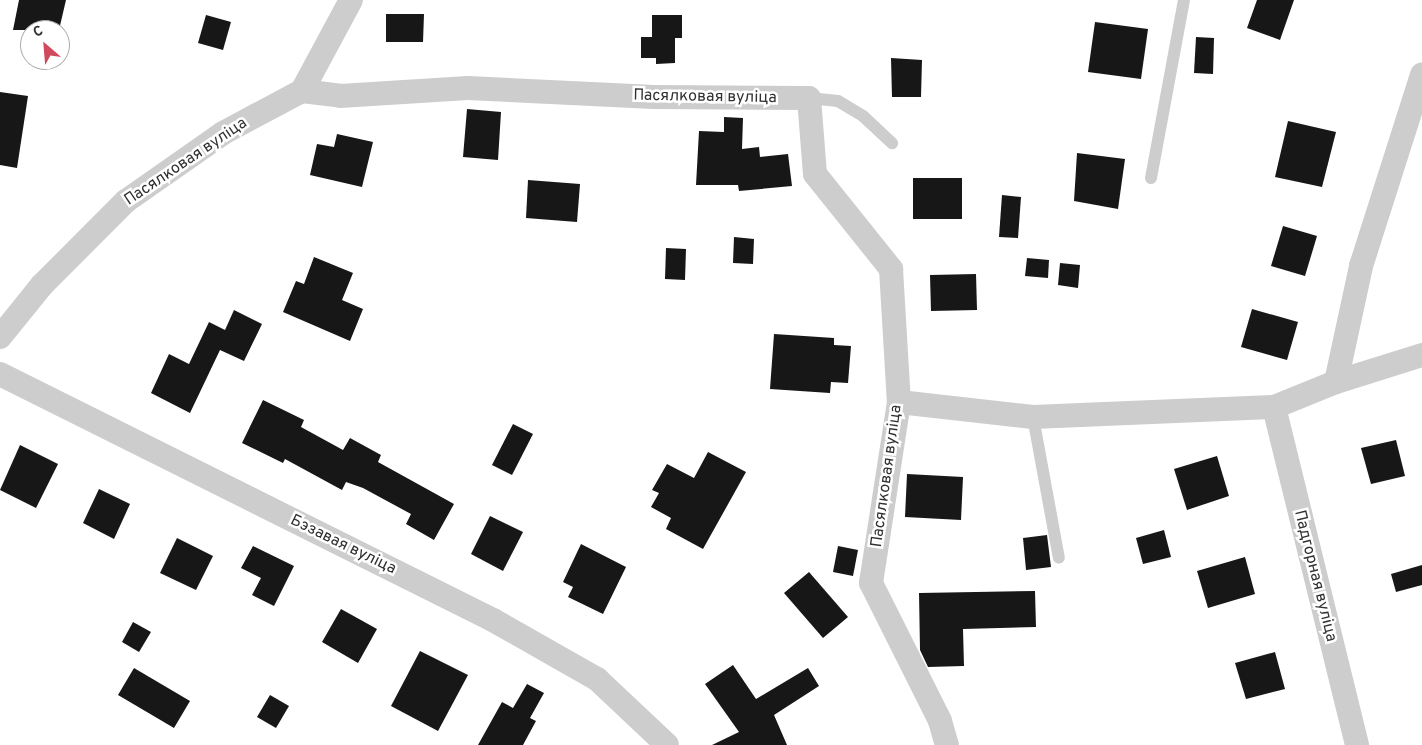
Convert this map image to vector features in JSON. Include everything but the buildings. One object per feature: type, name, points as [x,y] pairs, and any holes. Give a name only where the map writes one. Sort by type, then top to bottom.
[{"type":"street","points":[[302,91],[351,0]]},
{"type":"street","points":[[1336,382],[1361,266],[1422,75]]},
{"type":"street","name":"Пасялковая вуліца","points":[[0,337],[42,284],[126,201],[223,133],[302,91],[340,96],[468,88],[654,97],[809,98],[815,174],[892,269],[899,402],[871,583],[940,721],[948,745]]},
{"type":"street","points":[[899,402],[1033,417],[1274,407],[1336,382],[1422,355]]},
{"type":"street","name":"Бэзавая вуліца","points":[[0,374],[493,620],[598,679],[667,745]]},
{"type":"street","name":"Падгорная вуліца","points":[[1274,407],[1357,745]]},
{"type":"lane","points":[[1152,178],[1184,0]]},
{"type":"lane","points":[[809,98],[838,102],[863,116],[892,143]]},
{"type":"lane","points":[[1033,417],[1059,558]]}]
